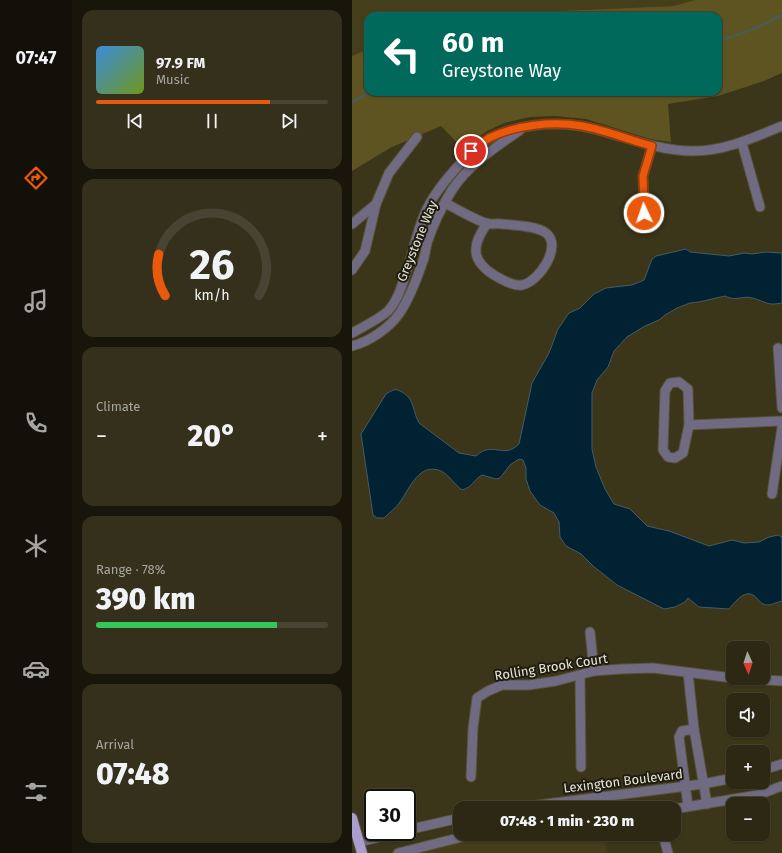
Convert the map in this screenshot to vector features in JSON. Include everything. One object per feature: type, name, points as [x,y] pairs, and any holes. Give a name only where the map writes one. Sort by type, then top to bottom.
[{"type":"main road","points":[[352,818],[355,843],[362,853]]},
{"type":"street","name":"Greystone Way","points":[[352,333],[387,311],[397,298],[425,213],[434,195],[471,151],[488,139],[502,132],[525,127],[559,123],[582,126],[652,146],[693,151],[720,148],[742,143],[782,126]]},
{"type":"street","name":"Greystone Way","points":[[352,346],[357,345],[373,336],[386,327],[399,314],[414,286],[425,256],[427,244],[438,216],[459,181],[479,159],[525,127]]},
{"type":"street","points":[[352,270],[365,251],[376,204],[389,173],[416,137]]},
{"type":"street","points":[[742,143],[760,207]]},
{"type":"street","points":[[645,223],[643,176],[652,146]]},
{"type":"street","points":[[471,151],[479,159]]},
{"type":"street","points":[[445,203],[487,224],[502,224],[538,229],[547,234],[552,240],[551,254],[540,275],[521,286],[511,284],[482,266],[477,257],[476,242],[487,224]]},
{"type":"street","points":[[352,224],[376,204]]},
{"type":"street","points":[[413,251],[425,256]]},
{"type":"street","points":[[778,348],[782,408]]},
{"type":"street","points":[[679,382],[688,389],[689,425],[683,453],[675,458],[668,457],[663,450],[665,391],[670,384],[679,382]]},
{"type":"street","points":[[689,425],[782,421]]},
{"type":"street","points":[[772,494],[782,427]]},
{"type":"street","points":[[590,632],[594,671]]},
{"type":"street","name":"Rolling Brook Court","points":[[471,777],[477,698],[502,685],[530,685],[580,676],[594,671],[653,668],[726,677]]},
{"type":"street","points":[[688,673],[694,729],[707,804]]},
{"type":"street","points":[[580,676],[581,767]]},
{"type":"street","points":[[770,680],[782,681]]},
{"type":"street","points":[[688,806],[679,737],[682,731],[694,729]]},
{"type":"street","points":[[770,768],[782,764]]},
{"type":"street","name":"Lexington Boulevard","points":[[569,801],[703,784],[726,779]]},
{"type":"street","points":[[681,808],[758,795],[782,786]]},
{"type":"street","points":[[416,828],[453,820]]},
{"type":"street","points":[[398,853],[453,839]]},
{"type":"street","points":[[665,842],[668,853]]},
{"type":"shaded area","points":[[352,0],[695,0],[673,6],[534,12],[364,12],[364,51],[352,56]]},
{"type":"shaded area","points":[[695,0],[782,0],[782,73],[764,81],[722,95],[722,12],[534,12],[673,6]]},
{"type":"shaded area","points":[[364,51],[364,96],[718,96],[668,104],[671,142],[650,139],[586,119],[555,116],[530,117],[504,123],[487,131],[463,149],[441,126],[390,148],[352,171],[352,56]]},
{"type":"shaded area","points":[[467,841],[605,841],[607,853],[414,853]]},
{"type":"water","points":[[686,249],[690,252],[729,256],[744,253],[782,253],[782,303],[770,304],[749,297],[729,298],[725,296],[690,303],[677,308],[659,320],[645,326],[627,337],[614,351],[608,367],[597,380],[592,393],[592,449],[596,467],[605,489],[614,504],[630,509],[647,526],[669,531],[709,546],[732,540],[744,543],[759,542],[769,537],[778,535],[782,537],[782,601],[771,605],[766,605],[753,595],[746,594],[743,595],[729,609],[699,607],[688,598],[685,602],[675,607],[664,609],[617,585],[593,566],[581,554],[566,546],[560,537],[559,522],[554,513],[540,505],[530,491],[526,479],[526,468],[523,460],[519,459],[510,465],[500,478],[496,479],[482,475],[466,489],[462,490],[444,472],[433,469],[427,470],[416,478],[398,504],[384,518],[377,518],[373,515],[361,434],[386,394],[396,390],[405,394],[411,401],[419,423],[459,453],[476,456],[488,450],[493,449],[503,451],[513,448],[519,444],[532,383],[549,353],[558,329],[569,313],[580,308],[594,294],[606,288],[632,285],[644,280],[652,259],[656,256]]},
{"type":"waterway","points":[[722,39],[751,30],[782,15]]},
{"type":"waterway","points":[[352,102],[364,95]]},
{"type":"route","points":[[471,151],[488,139],[502,132],[525,127],[559,123],[582,126],[652,146],[643,176],[644,213]]}]
